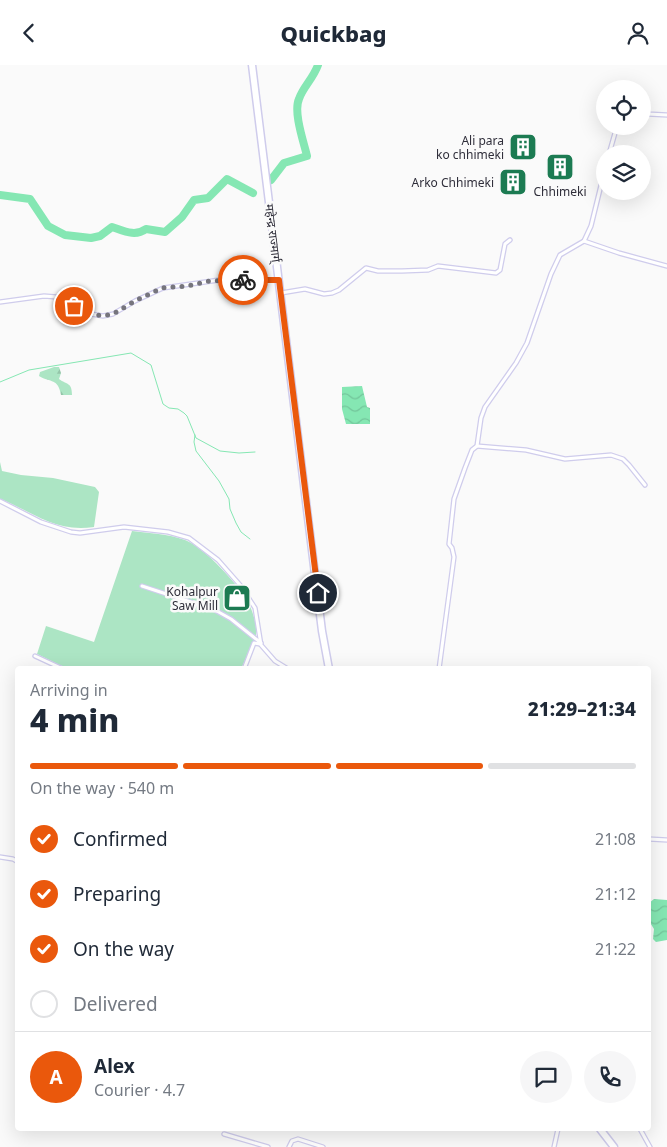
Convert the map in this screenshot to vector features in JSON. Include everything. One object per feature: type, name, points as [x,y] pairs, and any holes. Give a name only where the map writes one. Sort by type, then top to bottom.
[{"type":"highway","name":"महेन्द्र राज्मार्ग्","points":[[252,65],[322,631],[329,666]]},
{"type":"highway","points":[[602,1131],[614,1147]]},
{"type":"street","points":[[651,114],[667,115]]},
{"type":"street","points":[[439,666],[454,557],[449,543],[454,499],[472,450],[477,446],[481,418],[527,343],[551,274],[560,255],[584,241],[591,226],[597,200]]},
{"type":"street","points":[[280,293],[305,289],[324,294],[332,293],[339,290],[366,269],[378,271],[428,270],[438,266],[496,273],[500,270],[505,245],[510,240]]},
{"type":"street","points":[[584,241],[667,266]]},
{"type":"street","points":[[0,302],[44,296],[57,297],[64,298],[85,313],[103,316],[113,314],[162,288],[219,280],[279,280]]},
{"type":"street","points":[[477,446],[526,450],[565,459],[611,455],[623,459],[645,485]]},
{"type":"street","points":[[0,501],[41,522],[71,532],[80,533],[124,527],[168,532],[189,538],[218,560],[248,596],[255,608],[261,644]]},
{"type":"street","points":[[142,586],[215,610],[231,619],[261,644],[275,661],[283,666]]},
{"type":"street","points":[[245,666],[254,643],[261,644]]},
{"type":"street","points":[[35,656],[57,666]]},
{"type":"street","points":[[651,839],[667,840]]},
{"type":"street","points":[[0,857],[15,860]]},
{"type":"street","points":[[554,1147],[558,1131]]},
{"type":"street","points":[[641,1131],[650,1147]]},
{"type":"street","points":[[224,1134],[268,1147]]},
{"type":"street","points":[[289,1147],[292,1141],[298,1139],[323,1147]]},
{"type":"green space","points":[[59,367],[61,373],[59,379],[70,386],[72,395],[61,395],[56,383],[39,376],[40,372]]},
{"type":"green space","points":[[0,462],[2,471],[53,478],[95,487],[99,492],[94,527],[80,528],[56,524],[0,499]]},
{"type":"green space","points":[[132,531],[172,536],[185,540],[202,550],[238,587],[250,607],[256,630],[254,640],[242,666],[62,666],[37,654],[46,626],[94,642]]},
{"type":"water","points":[[362,386],[367,407],[370,408],[370,424],[346,424],[342,409],[342,387]]},
{"type":"water","points":[[654,899],[667,900],[667,940],[656,942],[653,939],[654,929],[651,924],[651,901]]},
{"type":"waterway","points":[[271,180],[284,163],[307,156],[298,119],[297,105],[318,65]]},
{"type":"waterway","points":[[0,195],[30,199],[48,226],[65,235],[91,238],[100,236],[112,227],[134,233],[146,229],[165,232],[182,217],[194,200],[208,198],[227,179],[253,193]]},
{"type":"waterway","points":[[0,382],[29,370],[131,353],[151,365],[163,404],[169,408],[178,409],[187,416],[196,438],[220,451],[255,452]]},
{"type":"waterway","points":[[195,435],[196,451],[219,481],[229,499],[230,509],[241,532],[250,539]]},
{"type":"way so far","points":[[74,306],[85,313],[103,316],[113,314],[162,288],[187,286],[209,281],[243,280]]},
{"type":"place","name":"Ali para ko chhimeki","points":[[523,147]]},
{"type":"place","name":"Chhimeki","points":[[560,167]]},
{"type":"place","name":"Arko Chhimeki","points":[[513,182]]},
{"type":"place","name":"Kohalpur Saw Mill","points":[[237,598]]},
{"type":"route","points":[[243,280],[279,280],[318,593]]}]
